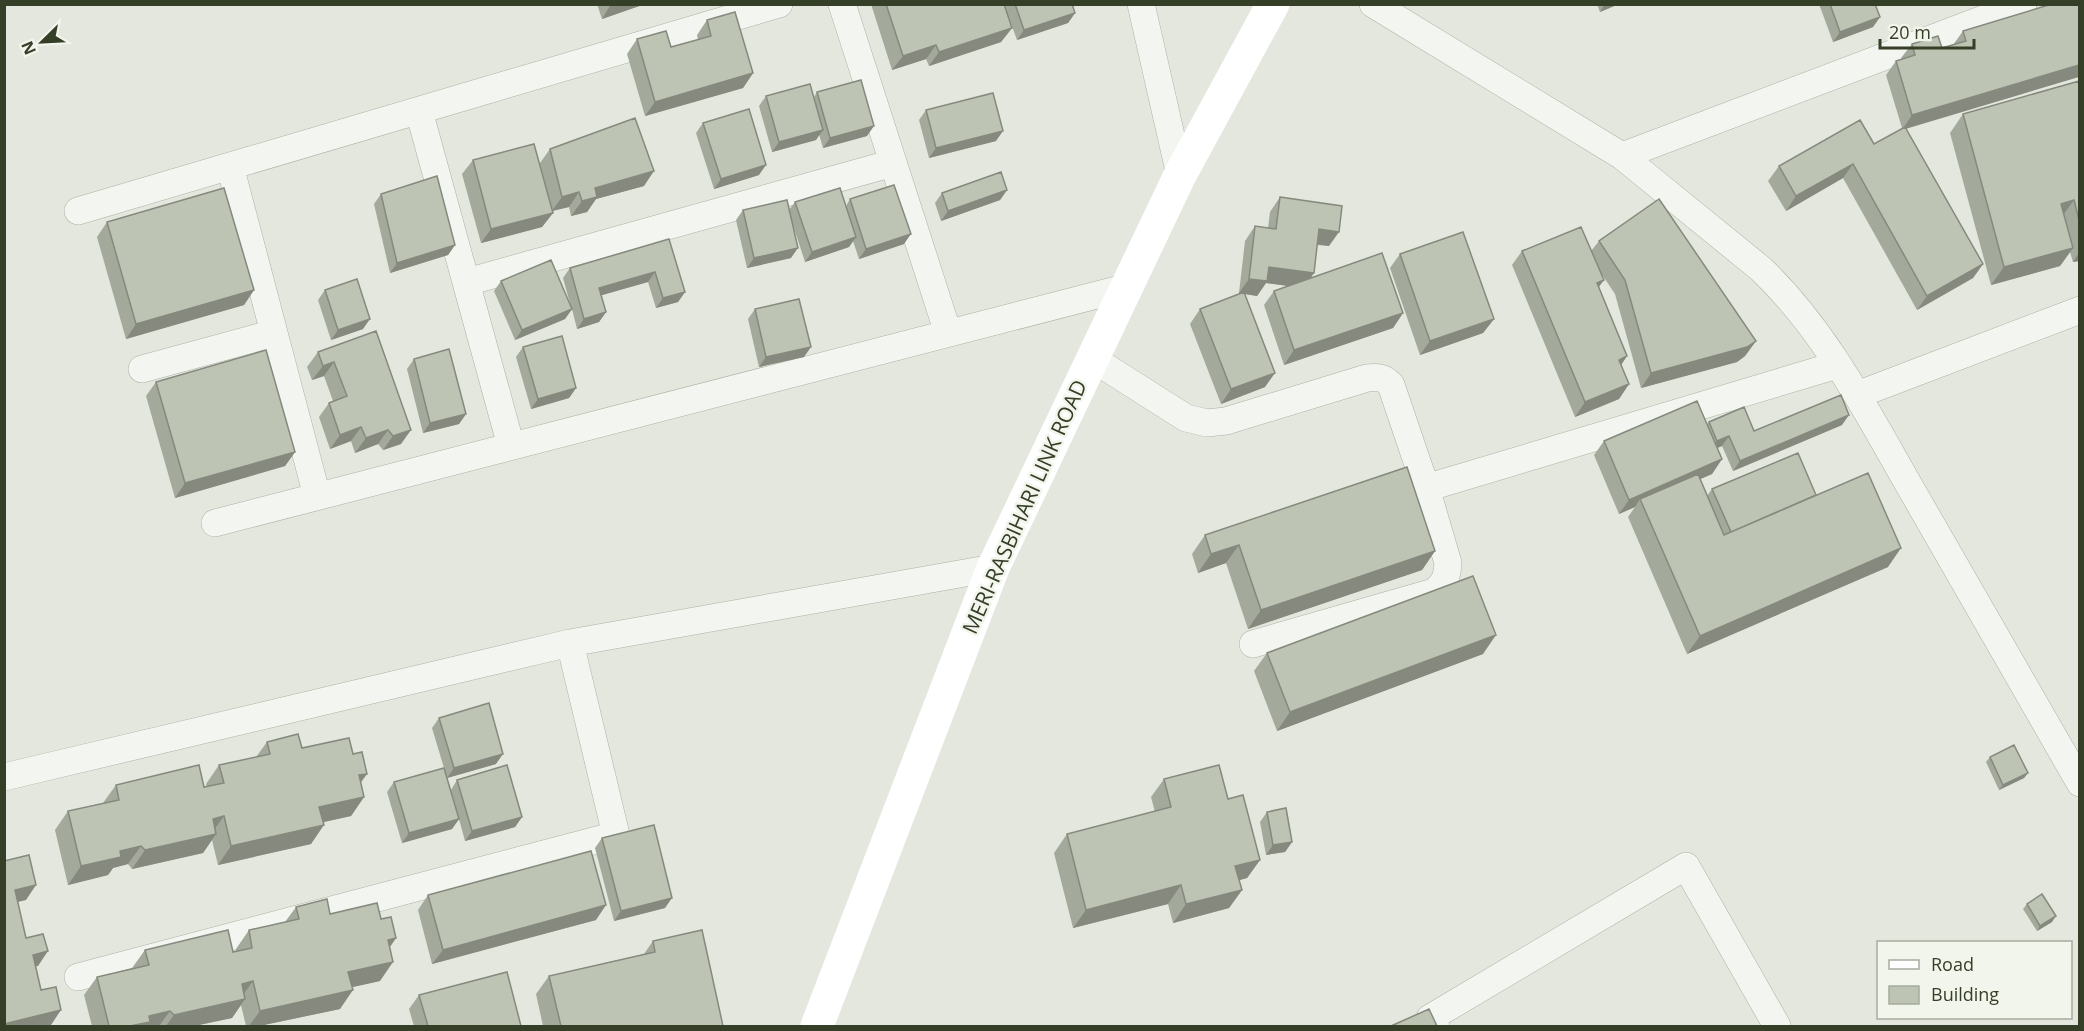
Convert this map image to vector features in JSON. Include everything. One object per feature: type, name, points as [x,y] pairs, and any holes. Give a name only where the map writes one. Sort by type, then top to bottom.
[{"type":"main road","name":"MERI-RASBIHARI LINK ROAD","points":[[817,1026],[993,568],[1093,359],[1124,288],[1180,175],[1273,4]]},
{"type":"street","points":[[78,211],[779,4]]},
{"type":"street","points":[[843,4],[948,333]]},
{"type":"street","points":[[1141,4],[1180,175]]},
{"type":"street","points":[[1373,4],[1622,156],[1761,269],[1780,288],[1801,313],[1857,395],[2079,783]]},
{"type":"street","points":[[1622,156],[2023,4]]},
{"type":"street","points":[[419,111],[511,446]]},
{"type":"street","points":[[467,282],[893,163]]},
{"type":"street","points":[[230,166],[317,496]]},
{"type":"street","points":[[215,523],[1124,288]]},
{"type":"street","points":[[1857,395],[2079,310]]},
{"type":"street","points":[[142,369],[274,333]]},
{"type":"street","points":[[1093,359],[1186,418],[1207,423],[1226,421],[1367,378],[1386,379],[1391,385],[1426,488],[1448,563],[1448,575],[1444,584],[1434,592],[1253,644]]},
{"type":"street","points":[[1426,488],[1837,365]]},
{"type":"street","points":[[4,777],[570,643],[993,568]]},
{"type":"street","points":[[78,977],[616,835],[570,643]]},
{"type":"street","points":[[1436,1026],[1430,1018],[1686,866],[1777,1026]]},
{"type":"building","points":[[886,4],[1004,4],[1012,28],[939,52],[936,45],[903,56]]},
{"type":"building","points":[[1015,4],[1072,4],[1075,13],[1024,30]]},
{"type":"building","points":[[1830,4],[1875,4],[1880,17],[1840,32]]},
{"type":"building","points":[[2052,4],[2079,4],[2079,65],[1912,115],[1896,61],[1915,55],[1912,44],[1938,36],[1942,48],[1966,41],[1963,31]]},
{"type":"building","points":[[735,12],[753,73],[655,102],[637,39],[666,31],[671,47],[711,36],[707,20]]},
{"type":"building","points":[[861,80],[874,126],[830,138],[817,92]]},
{"type":"building","points":[[2079,81],[2079,220],[2074,200],[2061,204],[2073,248],[2004,267],[1963,114]]},
{"type":"building","points":[[810,84],[823,130],[779,142],[766,96]]},
{"type":"building","points":[[993,93],[1003,131],[936,148],[926,110]]},
{"type":"building","points":[[749,109],[766,165],[721,179],[703,123]]},
{"type":"building","points":[[635,118],[654,171],[595,188],[597,197],[582,201],[579,192],[562,197],[550,149]]},
{"type":"building","points":[[1860,120],[1874,144],[1905,127],[1983,264],[1927,296],[1853,164],[1796,196],[1779,166]]},
{"type":"building","points":[[534,144],[553,213],[491,229],[473,160]]},
{"type":"building","points":[[1001,172],[1007,190],[948,211],[942,193]]},
{"type":"building","points":[[437,176],[455,245],[397,263],[381,194]]},
{"type":"building","points":[[894,185],[911,234],[866,249],[850,199]]},
{"type":"building","points":[[224,188],[254,290],[136,324],[107,222]]},
{"type":"building","points":[[840,188],[856,237],[812,252],[795,202]]},
{"type":"building","points":[[1280,197],[1342,206],[1339,232],[1319,229],[1314,273],[1269,267],[1267,281],[1249,279],[1255,226],[1276,229]]},
{"type":"building","points":[[1659,199],[1756,341],[1747,347],[1651,373],[1625,280],[1599,241]]},
{"type":"building","points":[[787,200],[798,248],[754,258],[743,210]]},
{"type":"building","points":[[1581,227],[1604,280],[1597,283],[1627,356],[1619,360],[1629,384],[1585,402],[1522,251]]},
{"type":"building","points":[[1463,232],[1494,319],[1430,341],[1400,254]]},
{"type":"building","points":[[669,239],[685,292],[663,298],[655,272],[599,288],[606,312],[584,319],[570,268]]},
{"type":"building","points":[[1382,253],[1403,313],[1294,350],[1274,291]]},
{"type":"building","points":[[551,260],[572,309],[522,330],[501,281]]},
{"type":"building","points":[[357,279],[370,319],[338,330],[325,290]]},
{"type":"building","points":[[1244,292],[1275,373],[1231,389],[1200,309]]},
{"type":"building","points":[[799,299],[811,347],[766,357],[755,309]]},
{"type":"building","points":[[376,331],[411,430],[393,436],[388,430],[366,438],[361,427],[340,435],[329,403],[347,396],[334,362],[323,366],[318,352]]},
{"type":"building","points":[[562,336],[576,388],[538,399],[523,347]]},
{"type":"building","points":[[449,349],[466,414],[430,423],[414,359]]},
{"type":"building","points":[[266,350],[295,452],[185,483],[156,382]]},
{"type":"building","points":[[1841,395],[1849,415],[1740,461],[1729,436],[1717,441],[1709,422],[1744,407],[1754,431]]},
{"type":"building","points":[[1697,401],[1722,459],[1629,500],[1604,441]]},
{"type":"building","points":[[1798,453],[1816,495],[1731,532],[1712,489]]},
{"type":"building","points":[[1407,467],[1435,551],[1261,610],[1239,545],[1211,554],[1205,535]]},
{"type":"building","points":[[1868,473],[1901,548],[1700,636],[1640,499],[1698,474],[1724,535]]},
{"type":"building","points":[[1473,576],[1496,635],[1290,712],[1267,653]]},
{"type":"building","points":[[489,703],[503,754],[454,768],[439,718]]},
{"type":"building","points":[[298,734],[302,748],[349,738],[353,754],[362,752],[367,774],[359,775],[364,797],[319,807],[324,825],[231,846],[224,816],[213,819],[216,834],[145,850],[141,846],[120,851],[121,857],[81,866],[68,811],[119,800],[116,785],[199,765],[204,787],[224,783],[219,765],[270,754],[267,742]]},
{"type":"building","points":[[2014,745],[2028,773],[2003,785],[1990,757]]},
{"type":"building","points":[[507,765],[522,817],[472,831],[457,780]]},
{"type":"building","points":[[1219,765],[1228,799],[1243,795],[1260,860],[1235,866],[1242,890],[1186,904],[1181,885],[1086,910],[1067,834],[1171,807],[1164,779]]},
{"type":"building","points":[[444,768],[459,819],[409,833],[394,782]]},
{"type":"building","points":[[1286,808],[1292,842],[1273,845],[1267,812]]},
{"type":"building","points":[[654,825],[672,898],[621,911],[602,838]]},
{"type":"building","points":[[591,851],[606,905],[443,950],[428,895]]},
{"type":"building","points":[[29,855],[36,885],[15,890],[26,938],[43,934],[48,951],[33,955],[41,990],[56,987],[61,1010],[4,1024],[4,861]]},
{"type":"building","points":[[2042,894],[2056,916],[2040,926],[2027,904]]},
{"type":"building","points":[[327,899],[330,914],[377,903],[381,919],[391,917],[396,938],[388,940],[393,962],[348,972],[353,990],[260,1011],[253,981],[242,984],[245,999],[174,1015],[170,1011],[149,1016],[150,1022],[130,1026],[109,1026],[97,977],[149,965],[145,950],[228,930],[233,952],[252,948],[249,930],[299,919],[296,907]]},
{"type":"building","points":[[702,930],[723,1026],[561,1026],[549,976],[655,952],[653,941]]},
{"type":"building","points":[[507,972],[521,1026],[428,1026],[419,995]]},
{"type":"building","points":[[1429,1009],[1437,1026],[1391,1026]]}]
